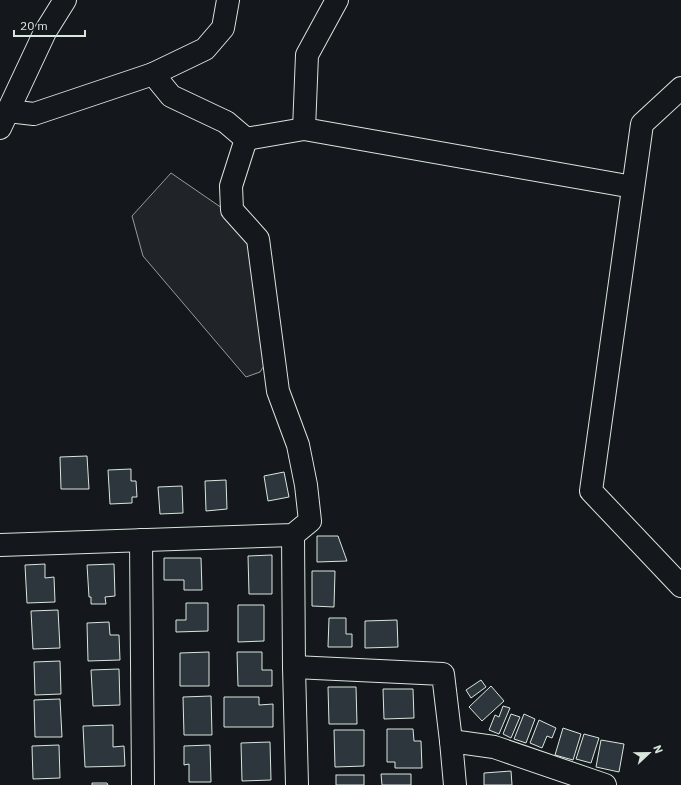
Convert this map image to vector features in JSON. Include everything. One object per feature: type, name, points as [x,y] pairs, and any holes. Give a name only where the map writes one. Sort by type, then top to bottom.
[{"type":"street","points":[[4,119],[46,32],[65,0]]},
{"type":"street","points":[[4,119],[34,114],[153,74],[205,49],[223,28],[228,0]]},
{"type":"street","points":[[304,129],[307,55],[337,0]]},
{"type":"street","points":[[153,74],[171,96],[226,122],[246,139]]},
{"type":"street","points":[[681,88],[642,124],[591,491],[681,586]]},
{"type":"street","points":[[246,139],[304,129],[633,187]]},
{"type":"street","points":[[0,545],[294,536],[310,521],[306,485],[298,445],[278,391],[258,239],[232,210],[231,186],[246,139]]},
{"type":"street","points":[[294,536],[294,667],[297,785]]},
{"type":"street","points":[[141,540],[142,785]]},
{"type":"street","points":[[294,667],[442,674],[452,741],[455,785]]},
{"type":"street","points":[[452,741],[494,747],[605,785]]},
{"type":"shaded area","points":[[171,173],[254,230],[270,261],[279,315],[274,350],[260,372],[246,377],[143,256],[132,216]]},
{"type":"building","points":[[87,456],[89,489],[61,489],[60,457]]},
{"type":"building","points":[[131,469],[131,481],[136,481],[137,497],[132,497],[132,503],[110,504],[108,470]]},
{"type":"building","points":[[284,472],[289,497],[268,501],[264,476]]},
{"type":"building","points":[[226,480],[227,509],[206,511],[205,481]]},
{"type":"building","points":[[182,486],[183,513],[160,514],[158,487]]},
{"type":"building","points":[[317,536],[338,536],[347,561],[317,562]]},
{"type":"building","points":[[272,555],[272,594],[249,594],[248,556]]},
{"type":"building","points":[[164,558],[201,558],[202,590],[184,590],[184,580],[164,580]]},
{"type":"building","points":[[45,564],[45,578],[54,577],[55,602],[27,603],[25,565]]},
{"type":"building","points":[[114,564],[115,596],[105,597],[106,604],[91,604],[91,597],[89,597],[87,565]]},
{"type":"building","points":[[312,571],[335,571],[334,607],[312,606]]},
{"type":"building","points":[[186,603],[208,603],[208,631],[176,632],[176,620],[186,620]]},
{"type":"building","points":[[238,605],[264,605],[264,641],[238,642]]},
{"type":"building","points":[[58,610],[60,648],[33,649],[31,611]]},
{"type":"building","points":[[329,618],[346,618],[346,634],[352,634],[352,647],[328,647]]},
{"type":"building","points":[[397,620],[398,647],[365,648],[365,621]]},
{"type":"building","points":[[109,622],[110,635],[119,635],[120,660],[88,661],[87,623]]},
{"type":"building","points":[[209,652],[209,686],[180,686],[180,653]]},
{"type":"building","points":[[237,652],[262,652],[262,670],[272,670],[272,686],[238,686]]},
{"type":"building","points":[[60,661],[61,694],[35,695],[34,662]]},
{"type":"building","points":[[119,669],[120,705],[93,706],[91,670]]},
{"type":"building","points":[[481,680],[486,687],[471,698],[466,690]]},
{"type":"building","points":[[491,686],[504,701],[482,721],[469,707]]},
{"type":"building","points":[[328,687],[356,687],[357,724],[329,724]]},
{"type":"building","points":[[383,689],[413,689],[414,718],[384,719]]},
{"type":"building","points":[[211,696],[212,735],[184,735],[183,697]]},
{"type":"building","points":[[224,697],[259,697],[259,705],[273,704],[273,727],[224,727]]},
{"type":"building","points":[[60,699],[62,737],[35,737],[34,700]]},
{"type":"building","points":[[503,706],[510,708],[499,734],[489,730],[495,715],[499,717]]},
{"type":"building","points":[[511,714],[520,717],[511,738],[503,734]]},
{"type":"building","points":[[524,714],[535,719],[526,743],[514,739]]},
{"type":"building","points":[[539,720],[556,728],[552,738],[547,736],[542,748],[530,743]]},
{"type":"building","points":[[113,725],[113,747],[124,746],[125,766],[85,767],[83,726]]},
{"type":"building","points":[[563,728],[581,734],[573,760],[555,755]]},
{"type":"building","points":[[387,729],[413,729],[414,741],[421,741],[422,768],[395,768],[395,762],[387,762]]},
{"type":"building","points":[[334,730],[364,730],[364,766],[335,767]]},
{"type":"building","points":[[584,734],[599,738],[591,763],[576,759]]},
{"type":"building","points":[[601,740],[624,744],[619,772],[596,767]]},
{"type":"building","points":[[270,742],[271,780],[242,781],[241,743]]},
{"type":"building","points":[[59,745],[60,778],[33,779],[32,746]]},
{"type":"building","points":[[210,745],[211,782],[189,782],[189,764],[184,765],[184,746]]},
{"type":"building","points":[[511,771],[512,785],[484,785],[484,773]]},
{"type":"building","points":[[381,774],[411,774],[411,785],[382,785]]},
{"type":"building","points":[[336,775],[364,775],[364,785],[336,785]]},
{"type":"building","points":[[92,783],[107,783],[108,785],[92,785]]}]
